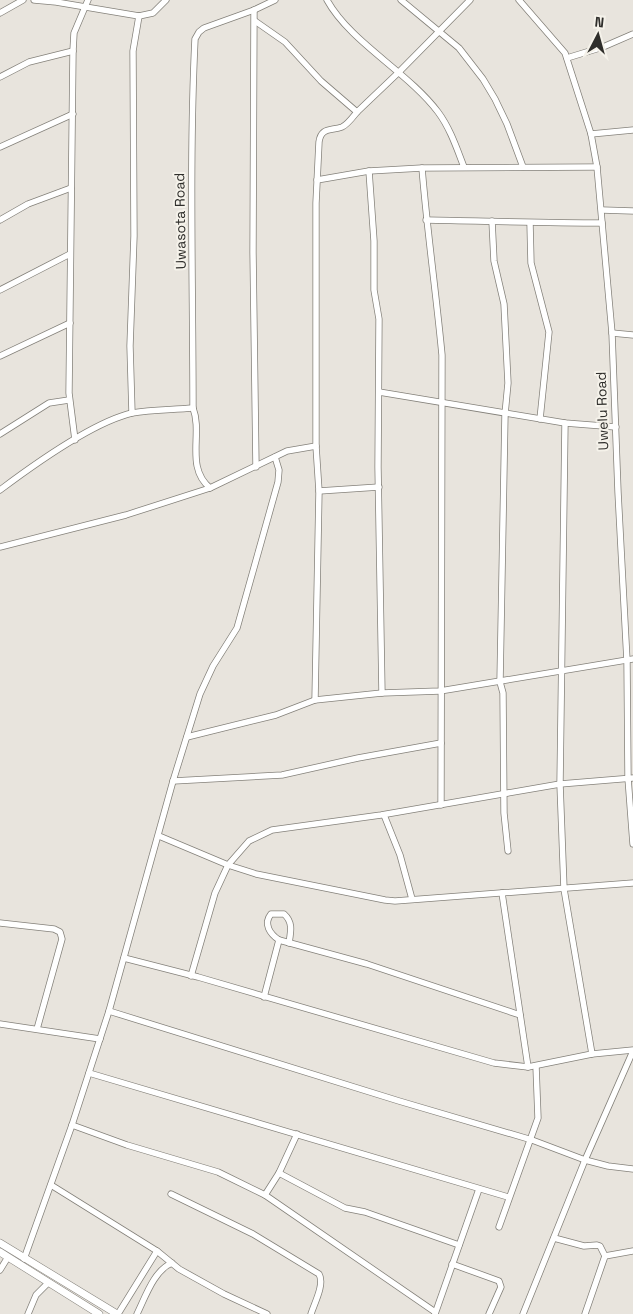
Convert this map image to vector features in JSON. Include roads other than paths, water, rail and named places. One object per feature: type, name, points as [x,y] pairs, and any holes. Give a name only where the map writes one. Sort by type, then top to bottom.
[{"type":"main road","points":[[0,1243],[117,1314]]},
{"type":"main road","points":[[0,1252],[99,1314]]},
{"type":"street","points":[[0,13],[21,0]]},
{"type":"street","points":[[35,0],[139,16],[153,13],[166,0]]},
{"type":"street","points":[[74,440],[70,400],[73,51],[74,33],[88,0]]},
{"type":"street","name":"Uwasota Road","points":[[210,488],[202,482],[197,468],[195,451],[196,418],[193,408],[194,289],[191,202],[195,39],[204,28],[254,10],[275,0]]},
{"type":"street","points":[[327,0],[334,11],[360,38],[399,72],[438,112],[453,140],[464,167]]},
{"type":"street","points":[[401,0],[460,48],[483,79],[507,124],[523,167]]},
{"type":"street","points":[[315,700],[319,491],[316,446],[317,180],[319,138],[328,130],[343,127],[470,0]]},
{"type":"street","name":"Uwelu Road","points":[[519,0],[561,47],[567,58],[591,134],[597,167],[612,333],[630,660],[633,844]]},
{"type":"street","points":[[254,10],[253,252],[256,466]]},
{"type":"street","points":[[132,414],[130,346],[134,236],[133,51],[139,16]]},
{"type":"street","points":[[255,20],[285,42],[321,81],[357,112]]},
{"type":"street","points":[[567,58],[633,34]]},
{"type":"street","points":[[0,77],[29,62],[73,51]]},
{"type":"street","points":[[0,147],[73,114]]},
{"type":"street","points":[[591,134],[633,130]]},
{"type":"street","points":[[317,180],[369,171],[422,168],[597,167]]},
{"type":"street","points":[[422,168],[426,220],[436,285],[442,354],[441,805]]},
{"type":"street","points":[[369,171],[374,241],[374,290],[378,319],[382,693]]},
{"type":"street","points":[[0,220],[28,204],[71,188]]},
{"type":"street","points":[[602,210],[633,211]]},
{"type":"street","points":[[426,220],[492,221],[530,224],[602,223]]},
{"type":"street","points":[[492,221],[494,261],[504,313],[508,383],[505,414],[500,682],[503,693],[504,793],[508,851]]},
{"type":"street","points":[[530,224],[531,263],[549,332],[540,419]]},
{"type":"street","points":[[0,290],[70,254]]},
{"type":"street","points":[[0,356],[70,323]]},
{"type":"street","points":[[612,333],[633,335]]},
{"type":"street","points":[[379,392],[565,423],[616,427]]},
{"type":"street","points":[[0,434],[49,403],[70,400]]},
{"type":"street","points":[[0,490],[74,440],[106,423],[132,414],[193,408]]},
{"type":"street","points":[[565,423],[560,784],[564,889],[592,1054]]},
{"type":"street","points":[[0,547],[126,515],[210,488],[287,450],[316,446]]},
{"type":"street","points":[[24,1259],[72,1126],[109,1011],[173,781],[200,694],[212,666],[237,628],[278,482],[279,470],[274,457]]},
{"type":"street","points":[[319,491],[379,487]]},
{"type":"street","points":[[187,737],[276,715],[315,700],[382,693],[440,691],[630,660]]},
{"type":"street","points":[[173,781],[282,775],[358,758],[440,743]]},
{"type":"street","points":[[191,976],[215,893],[228,866],[249,841],[272,830],[384,815],[560,784],[631,778]]},
{"type":"street","points":[[384,815],[400,855],[412,899]]},
{"type":"street","points":[[159,836],[228,866],[256,874],[395,901],[633,883]]},
{"type":"street","points":[[502,892],[528,1067]]},
{"type":"street","points":[[289,943],[289,918],[284,914],[271,914],[267,918],[267,923],[270,932],[278,940],[289,943],[367,964],[520,1015]]},
{"type":"street","points":[[0,923],[60,932],[62,939],[37,1029]]},
{"type":"street","points":[[264,996],[278,940]]},
{"type":"street","points":[[124,958],[264,996],[494,1063],[528,1067],[592,1054],[633,1050],[585,1160],[523,1314]]},
{"type":"street","points":[[109,1011],[532,1140],[585,1160],[608,1166],[633,1169]]},
{"type":"street","points":[[0,1024],[100,1039]]},
{"type":"street","points":[[499,1227],[508,1197],[532,1140],[538,1118],[536,1066]]},
{"type":"street","points":[[89,1073],[508,1197]]},
{"type":"street","points":[[72,1126],[127,1145],[218,1172],[265,1196],[435,1313],[478,1189]]},
{"type":"street","points":[[265,1196],[279,1173],[297,1134]]},
{"type":"street","points":[[279,1173],[346,1208],[365,1212],[459,1245]]},
{"type":"street","points":[[51,1185],[157,1251],[179,1269],[224,1294],[267,1314]]},
{"type":"street","points":[[171,1194],[253,1234],[319,1274],[321,1284],[311,1314]]},
{"type":"street","points":[[554,1238],[584,1246],[600,1246],[605,1256],[585,1314]]},
{"type":"street","points":[[117,1314],[157,1251]]},
{"type":"street","points":[[605,1256],[633,1251]]},
{"type":"street","points":[[0,1270],[8,1257]]},
{"type":"street","points":[[137,1314],[154,1281],[166,1265],[172,1263]]},
{"type":"street","points":[[452,1264],[499,1281],[501,1287],[489,1314]]},
{"type":"street","points":[[28,1314],[36,1294],[48,1283]]}]
